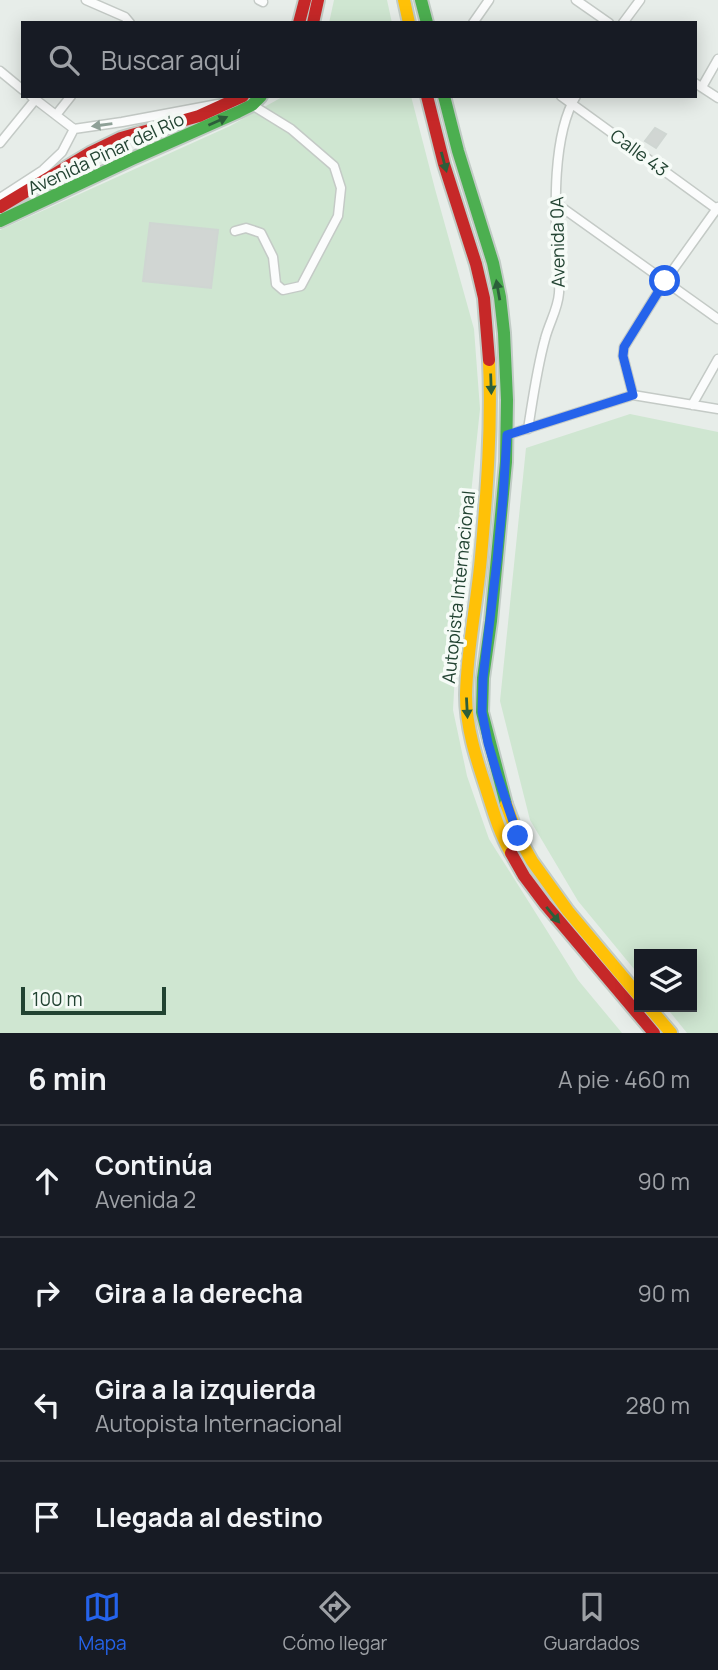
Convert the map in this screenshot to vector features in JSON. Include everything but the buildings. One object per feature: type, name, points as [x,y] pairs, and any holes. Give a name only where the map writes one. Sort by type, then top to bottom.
[{"type":"main road","points":[[300,21],[305,0]]},
{"type":"main road","points":[[313,21],[318,0]]},
{"type":"main road","points":[[404,0],[409,21]]},
{"type":"main road","points":[[421,0],[426,21]]},
{"type":"main road","name":"Autopista Internacional","points":[[428,98],[444,164],[476,264],[488,333],[490,450],[467,680],[468,723],[474,751],[499,829],[522,872],[556,918],[653,1033]]},
{"type":"main road","name":"Autopista Internacional","points":[[445,98],[499,289],[505,346],[507,435],[503,498],[483,678],[482,712],[488,743],[518,836],[532,862],[568,911],[634,990]]},
{"type":"main road","name":"Avenida Pinar del Río","points":[[0,207],[123,137],[250,99]]},
{"type":"main road","name":"Avenida Pinar del Río","points":[[0,221],[132,159],[250,99]]},
{"type":"main road","points":[[123,137],[117,150],[124,159],[132,159]]},
{"type":"main road","points":[[84,157],[93,156],[100,162],[100,171],[93,178]]},
{"type":"main road","points":[[653,1012],[671,1033]]},
{"type":"street","points":[[86,0],[125,16],[129,21]]},
{"type":"street","points":[[474,21],[489,0]]},
{"type":"street","points":[[576,0],[606,21]]},
{"type":"street","points":[[624,21],[640,0]]},
{"type":"street","points":[[718,59],[699,85],[718,98]]},
{"type":"street","points":[[0,71],[21,88]]},
{"type":"street","points":[[0,143],[33,98],[74,129],[250,99],[334,166],[341,188],[338,216],[301,286],[283,290],[276,284],[273,257],[261,233],[246,228],[235,231]]},
{"type":"street","points":[[56,115],[69,98]]},
{"type":"street","name":"Avenida 0A","points":[[528,429],[542,352],[557,309],[560,146],[564,123],[574,100]]},
{"type":"street","name":"Calle 43","points":[[574,100],[718,209]]},
{"type":"street","points":[[0,198],[43,170],[62,152],[74,129]]},
{"type":"street","points":[[557,204],[718,319]]},
{"type":"street","points":[[633,395],[623,356],[624,347],[665,281],[718,209]]},
{"type":"street","points":[[692,405],[718,359]]},
{"type":"street","points":[[507,435],[633,395],[718,409]]},
{"type":"green space","points":[[334,0],[387,0],[392,21],[329,21]]},
{"type":"green space","points":[[280,98],[412,98],[474,329],[480,409],[458,617],[453,710],[467,776],[489,839],[578,980],[622,1033],[0,1033],[0,230],[230,126]]},
{"type":"green space","points":[[630,414],[718,432],[718,1033],[687,1033],[670,1012],[697,1012],[697,949],[634,949],[634,969],[578,901],[530,820],[500,701],[526,448]]},
{"type":"traffic: fast","points":[[421,0],[426,21]]},
{"type":"traffic: fast","points":[[0,221],[238,112],[259,98]]},
{"type":"traffic: fast","points":[[445,98],[493,263],[504,333],[506,462],[483,678],[482,712],[506,804]]},
{"type":"traffic: slow","points":[[404,0],[409,21]]},
{"type":"traffic: slow","points":[[489,360],[487,483],[468,660],[466,707],[479,765],[497,821],[511,853]]},
{"type":"traffic: slow","points":[[506,804],[518,836],[532,861],[568,911],[634,990]]},
{"type":"traffic: slow","points":[[653,1012],[671,1033]]},
{"type":"traffic: jam","points":[[300,21],[305,0]]},
{"type":"traffic: jam","points":[[313,21],[318,0]]},
{"type":"traffic: jam","points":[[0,207],[90,153],[121,138],[199,116],[239,98]]},
{"type":"traffic: jam","points":[[428,98],[484,298],[489,360]]},
{"type":"traffic: jam","points":[[511,853],[545,904],[654,1033]]},
{"type":"route","points":[[518,836],[488,743],[482,712],[507,435],[633,395],[623,356],[624,347],[665,281]]}]
